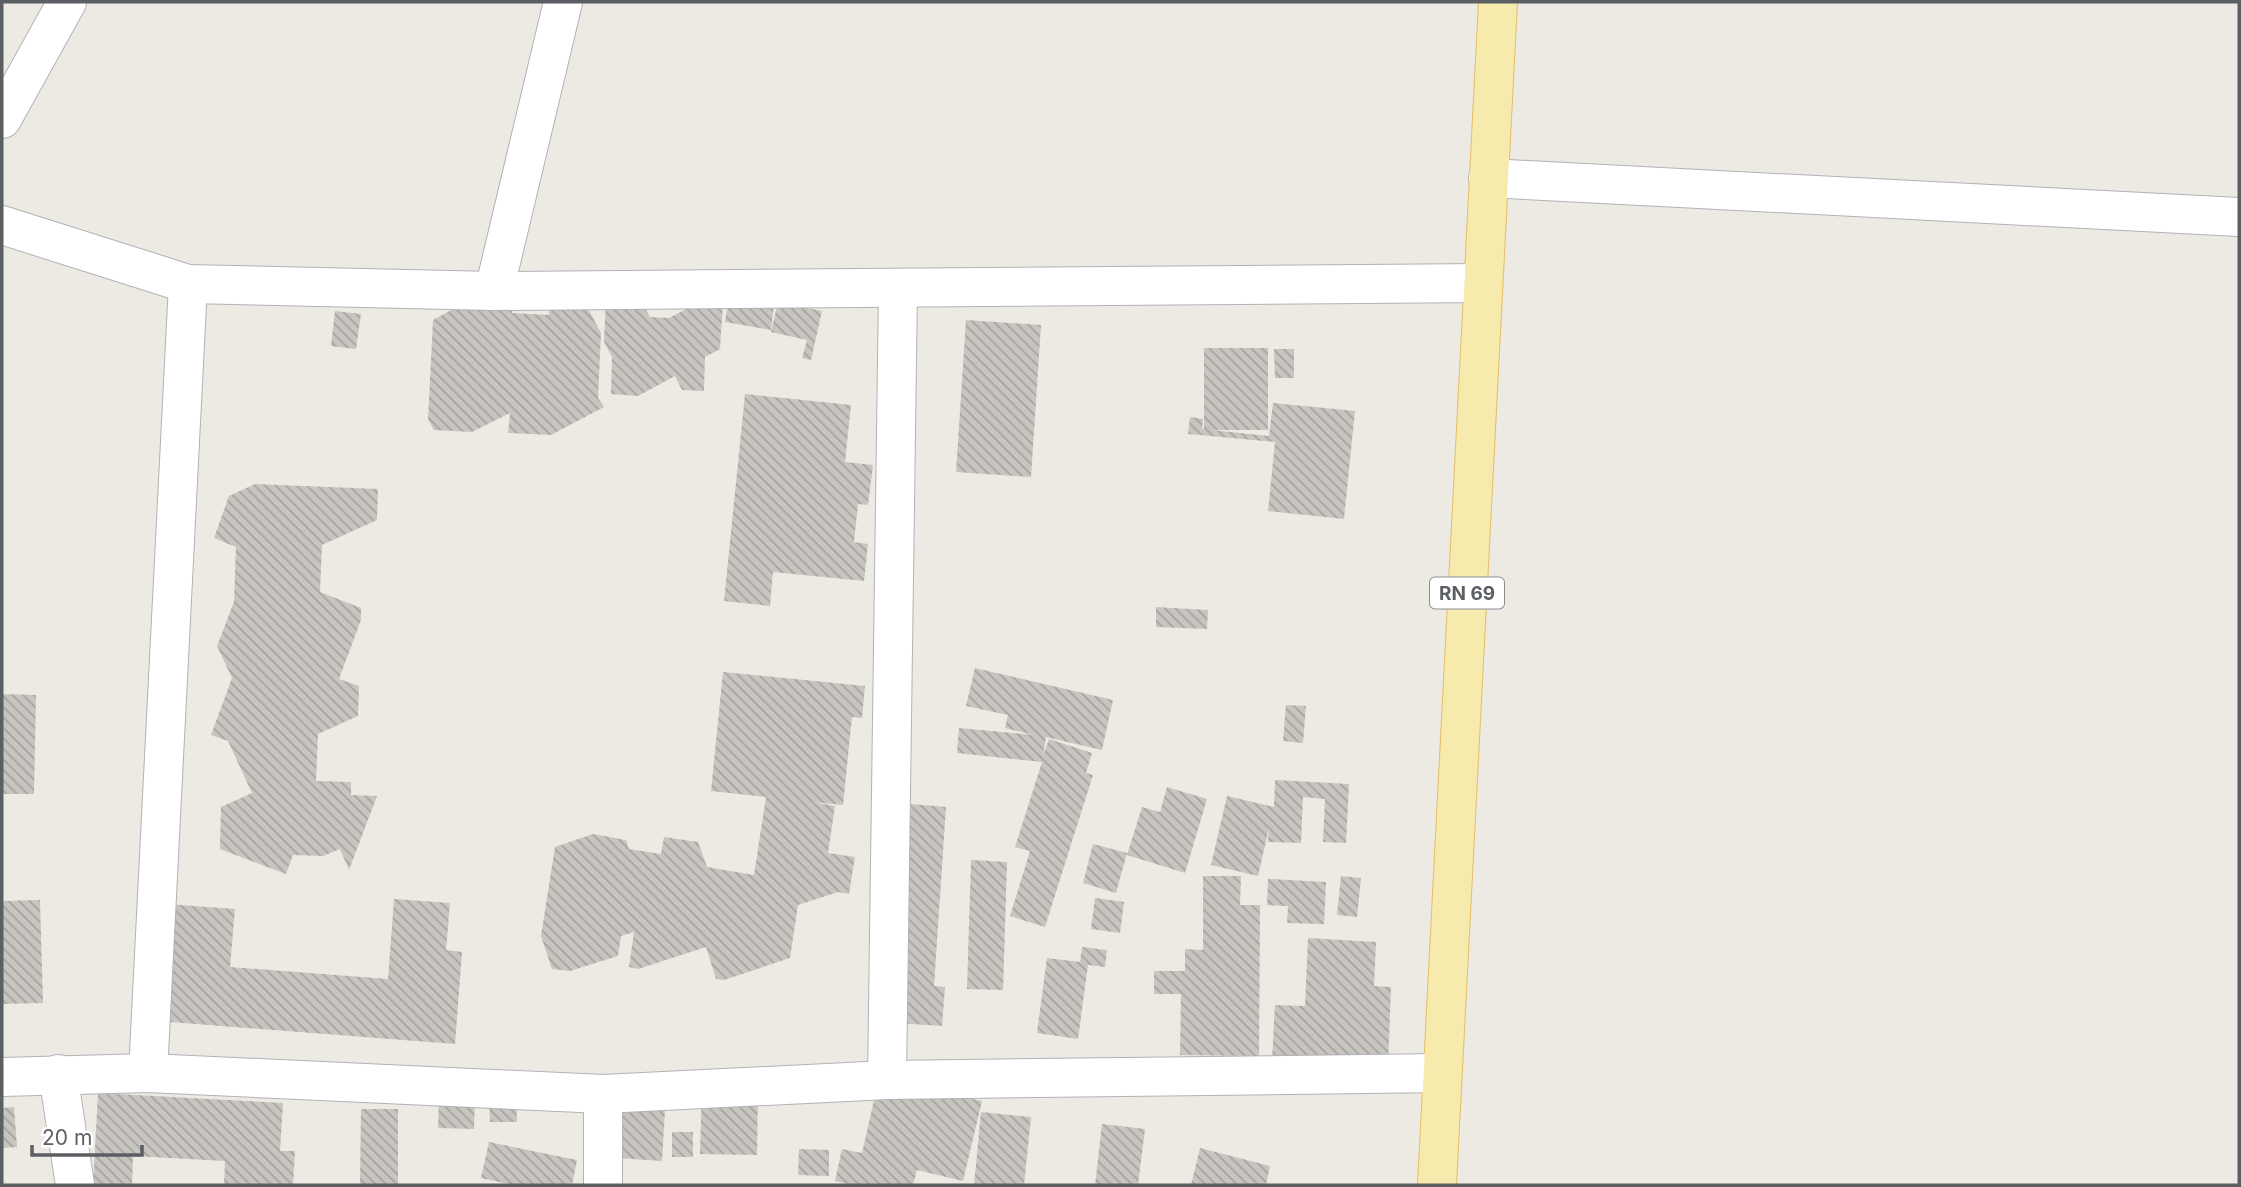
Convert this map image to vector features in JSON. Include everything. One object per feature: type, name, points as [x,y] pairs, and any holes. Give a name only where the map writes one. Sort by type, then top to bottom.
[{"type":"main road","name":"RN 69","points":[[1437,1185],[1498,2]]},
{"type":"street","points":[[2,120],[67,2]]},
{"type":"street","points":[[494,292],[563,2]]},
{"type":"street","points":[[1488,178],[2239,217]]},
{"type":"street","points":[[2,225],[188,284],[494,292],[1483,283]]},
{"type":"street","points":[[148,1073],[188,284]]},
{"type":"street","points":[[887,1080],[898,289]]},
{"type":"street","points":[[2,1077],[148,1073],[603,1094],[887,1080],[1442,1073]]},
{"type":"street","points":[[58,1074],[75,1185]]},
{"type":"street","points":[[603,1094],[603,1185]]},
{"type":"building","points":[[550,295],[582,297],[601,333],[598,398],[604,407],[551,435],[508,433],[510,413],[472,432],[434,430],[428,419],[433,320],[475,297],[512,299],[512,313],[549,315]]},
{"type":"building","points":[[729,298],[774,305],[771,330],[725,322]]},
{"type":"building","points":[[606,299],[641,301],[650,317],[669,318],[700,302],[723,303],[720,349],[705,357],[704,391],[682,390],[675,376],[638,396],[611,394],[612,357],[604,342]]},
{"type":"building","points":[[778,302],[822,311],[811,360],[802,358],[807,340],[771,332]]},
{"type":"building","points":[[335,311],[361,314],[356,349],[331,346]]},
{"type":"building","points":[[966,320],[1041,325],[1031,477],[956,472]]},
{"type":"building","points":[[1204,348],[1268,348],[1268,430],[1211,430],[1269,436],[1273,403],[1355,411],[1344,519],[1268,511],[1275,442],[1188,434],[1190,417],[1203,419],[1204,429]]},
{"type":"building","points":[[1274,349],[1294,349],[1294,378],[1275,378]]},
{"type":"building","points":[[745,394],[851,405],[845,462],[873,465],[868,505],[858,504],[854,542],[868,544],[864,581],[773,572],[770,606],[724,601]]},
{"type":"building","points":[[255,484],[378,489],[377,520],[322,545],[320,592],[361,608],[361,620],[339,679],[359,686],[358,716],[318,734],[316,781],[351,782],[351,795],[377,796],[349,870],[340,849],[323,856],[293,855],[286,874],[220,849],[221,807],[252,793],[228,741],[211,735],[232,678],[217,646],[234,602],[236,547],[214,538],[229,496]]},
{"type":"building","points":[[1156,607],[1208,610],[1207,629],[1156,627]]},
{"type":"building","points":[[975,668],[1113,700],[1102,750],[1046,737],[1043,756],[1049,739],[1092,753],[1086,773],[1093,775],[1045,927],[1010,916],[1030,851],[1015,847],[1042,762],[957,753],[959,728],[1034,735],[1005,728],[1008,715],[966,706]]},
{"type":"building","points":[[723,672],[865,686],[862,718],[852,717],[843,805],[812,802],[835,806],[828,853],[855,857],[849,894],[838,892],[798,905],[790,958],[724,980],[716,979],[706,947],[638,969],[629,967],[634,932],[621,936],[618,956],[570,971],[552,969],[541,936],[555,847],[593,834],[626,840],[629,849],[661,854],[664,837],[698,842],[707,867],[754,875],[766,797],[711,791]]},
{"type":"building","points":[[2,694],[36,695],[34,794],[2,794]]},
{"type":"building","points":[[1286,705],[1306,706],[1303,743],[1283,741]]},
{"type":"building","points":[[1275,780],[1349,784],[1346,843],[1323,842],[1325,799],[1303,797],[1301,843],[1268,842],[1269,828],[1258,876],[1211,865],[1227,796],[1274,807]]},
{"type":"building","points":[[1167,787],[1207,799],[1185,873],[1127,855],[1142,807],[1160,812]]},
{"type":"building","points":[[911,804],[946,807],[934,986],[945,987],[942,1026],[896,1023]]},
{"type":"building","points":[[1093,844],[1127,853],[1116,893],[1083,883]]},
{"type":"building","points":[[971,860],[1007,862],[1003,990],[967,989]]},
{"type":"building","points":[[1203,876],[1241,876],[1240,905],[1260,905],[1259,1056],[1180,1055],[1181,994],[1154,994],[1154,971],[1185,971],[1185,949],[1203,950]]},
{"type":"building","points":[[1341,876],[1361,878],[1357,917],[1337,915]]},
{"type":"building","points":[[1268,879],[1326,882],[1324,924],[1287,923],[1288,906],[1267,905]]},
{"type":"building","points":[[1095,898],[1124,902],[1120,933],[1091,929]]},
{"type":"building","points":[[394,899],[450,903],[446,950],[462,952],[455,1044],[157,1021],[167,904],[235,909],[230,967],[388,979]]},
{"type":"building","points":[[40,900],[43,1003],[2,1004],[2,901]]},
{"type":"building","points":[[1308,938],[1376,942],[1374,986],[1391,987],[1388,1066],[1272,1060],[1275,1005],[1305,1006]]},
{"type":"building","points":[[1082,947],[1107,950],[1105,967],[1088,965],[1078,1039],[1037,1033],[1047,958],[1080,962]]},
{"type":"building","points":[[879,1078],[982,1101],[963,1181],[917,1170],[913,1185],[853,1185],[835,1181],[842,1149],[862,1153]]},
{"type":"building","points":[[702,1086],[758,1087],[757,1155],[700,1154]]},
{"type":"building","points":[[489,1092],[516,1093],[517,1122],[490,1122]]},
{"type":"building","points":[[98,1093],[283,1103],[280,1151],[295,1151],[293,1185],[224,1185],[225,1161],[133,1156],[132,1185],[93,1185]]},
{"type":"building","points":[[439,1099],[475,1099],[474,1129],[438,1128]]},
{"type":"building","points":[[14,1107],[17,1147],[2,1148],[2,1108]]},
{"type":"building","points":[[606,1108],[665,1111],[662,1161],[603,1157]]},
{"type":"building","points":[[361,1109],[398,1109],[398,1185],[360,1185]]},
{"type":"building","points":[[981,1112],[1031,1117],[1024,1185],[974,1185]]},
{"type":"building","points":[[1102,1124],[1145,1129],[1138,1185],[1095,1185]]},
{"type":"building","points":[[672,1132],[693,1132],[693,1157],[672,1157]]},
{"type":"building","points":[[489,1142],[577,1160],[572,1185],[514,1185],[481,1178]]},
{"type":"building","points":[[1200,1148],[1270,1166],[1266,1185],[1191,1185]]},
{"type":"building","points":[[799,1149],[829,1150],[829,1176],[798,1175]]}]
